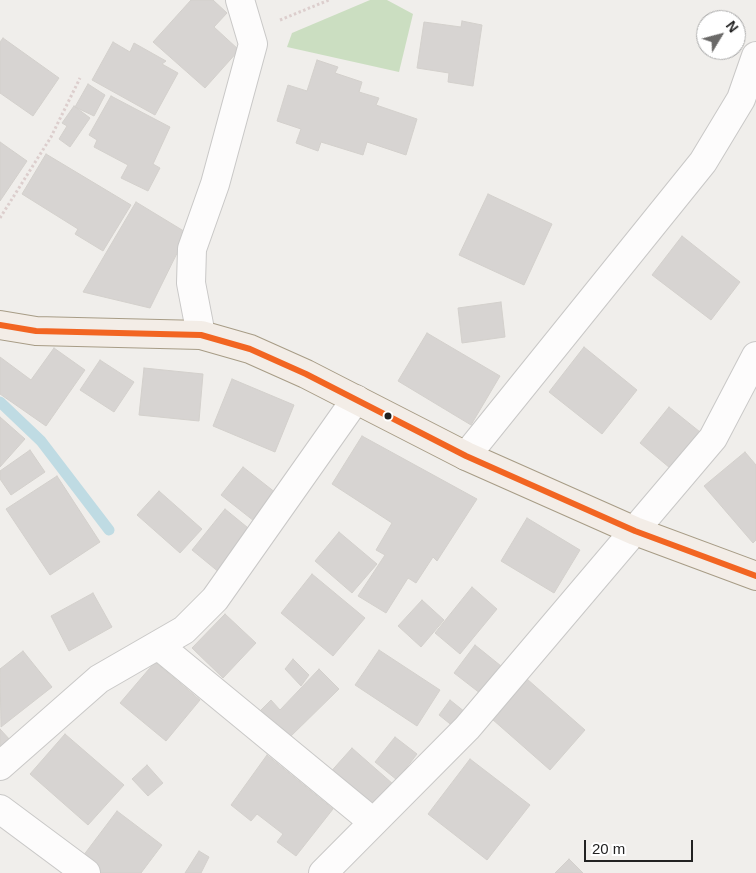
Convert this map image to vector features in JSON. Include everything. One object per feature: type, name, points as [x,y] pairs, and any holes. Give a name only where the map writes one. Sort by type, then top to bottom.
[{"type":"main road","points":[[0,325],[36,331],[201,335],[250,348],[306,374],[466,456],[635,531],[756,576]]},
{"type":"street","points":[[201,335],[191,284],[192,249],[216,184],[253,44],[240,0]]},
{"type":"street","points":[[466,456],[702,162],[741,99],[754,67]]},
{"type":"street","points":[[323,873],[467,728],[713,438],[756,356]]},
{"type":"street","points":[[0,766],[99,679],[184,630],[215,600],[356,399]]},
{"type":"street","points":[[158,645],[374,822]]},
{"type":"street","points":[[0,809],[86,873]]},
{"type":"path","points":[[249,32],[329,0]]},
{"type":"path","points":[[0,218],[51,137],[80,78]]},
{"type":"green space","points":[[370,0],[387,0],[413,14],[399,72],[287,47],[292,33]]},
{"type":"building","points":[[191,0],[213,0],[227,13],[214,27],[239,50],[205,88],[153,42]]},
{"type":"building","points":[[462,21],[482,25],[473,86],[448,82],[449,73],[417,68],[424,22],[461,27]]},
{"type":"building","points":[[3,38],[59,78],[33,116],[0,93],[0,42]]},
{"type":"building","points":[[113,42],[130,52],[134,43],[166,61],[162,64],[178,73],[155,115],[92,80]]},
{"type":"building","points":[[317,60],[338,67],[335,73],[362,82],[359,92],[379,98],[376,105],[417,119],[406,155],[367,142],[363,155],[321,142],[318,151],[296,143],[301,129],[277,121],[288,85],[307,91]]},
{"type":"building","points":[[88,84],[105,95],[94,116],[75,107]]},
{"type":"building","points":[[111,96],[170,127],[153,164],[160,168],[148,191],[121,178],[128,165],[94,147],[97,140],[89,135]]},
{"type":"building","points":[[74,106],[90,118],[70,147],[59,139],[67,126],[62,123]]},
{"type":"building","points":[[0,142],[27,161],[0,201]]},
{"type":"building","points":[[46,154],[131,205],[103,251],[75,234],[78,229],[22,194]]},
{"type":"building","points":[[488,194],[552,224],[524,285],[459,255]]},
{"type":"building","points":[[136,202],[187,233],[150,308],[83,292]]},
{"type":"building","points":[[682,236],[740,282],[711,320],[652,275]]},
{"type":"building","points":[[501,302],[505,337],[462,343],[458,308]]},
{"type":"building","points":[[427,333],[500,376],[471,425],[398,381]]},
{"type":"building","points":[[584,347],[637,390],[602,434],[549,392]]},
{"type":"building","points":[[54,348],[85,370],[46,426],[0,394],[0,357],[31,380]]},
{"type":"building","points":[[100,360],[134,382],[114,412],[80,390]]},
{"type":"building","points":[[144,368],[203,374],[199,421],[139,415]]},
{"type":"building","points":[[232,379],[294,405],[275,452],[213,426]]},
{"type":"building","points":[[669,407],[705,436],[676,473],[640,443]]},
{"type":"building","points":[[0,417],[25,439],[0,467]]},
{"type":"building","points":[[362,436],[477,499],[437,561],[433,557],[416,583],[408,578],[386,613],[358,596],[385,555],[376,550],[392,523],[332,484]]},
{"type":"building","points":[[30,450],[45,472],[11,495],[0,479],[0,471]]},
{"type":"building","points":[[745,452],[756,465],[756,540],[753,543],[704,486]]},
{"type":"building","points":[[243,467],[276,493],[254,521],[221,495]]},
{"type":"building","points":[[57,476],[100,542],[50,575],[6,509]]},
{"type":"building","points":[[159,491],[202,529],[180,553],[137,515]]},
{"type":"building","points":[[225,509],[253,532],[220,573],[192,550]]},
{"type":"building","points":[[527,518],[580,550],[554,593],[501,561]]},
{"type":"building","points":[[339,532],[377,564],[352,593],[315,561]]},
{"type":"building","points":[[312,574],[365,618],[333,656],[281,613]]},
{"type":"building","points":[[472,587],[497,609],[460,654],[435,633]]},
{"type":"building","points":[[93,593],[112,627],[69,651],[51,616]]},
{"type":"building","points":[[422,600],[444,620],[421,647],[398,626]]},
{"type":"building","points":[[225,614],[256,643],[223,678],[192,648]]},
{"type":"building","points":[[475,645],[506,670],[485,697],[454,673]]},
{"type":"building","points":[[379,650],[440,690],[417,726],[355,685]]},
{"type":"building","points":[[23,651],[52,687],[1,727],[0,669]]},
{"type":"building","points":[[293,659],[309,675],[301,686],[285,669]]},
{"type":"building","points":[[155,662],[200,700],[166,741],[120,703]]},
{"type":"building","points":[[319,669],[339,689],[289,738],[258,713],[271,700],[280,710]]},
{"type":"building","points":[[527,679],[585,730],[550,770],[492,719]]},
{"type":"building","points":[[450,700],[465,712],[454,727],[439,715]]},
{"type":"building","points":[[0,729],[11,741],[0,752]]},
{"type":"building","points":[[65,734],[124,785],[88,825],[30,774]]},
{"type":"building","points":[[395,737],[417,754],[397,780],[375,762]]},
{"type":"building","points":[[352,748],[393,784],[368,812],[327,776]]},
{"type":"building","points":[[267,755],[333,809],[296,856],[277,842],[283,834],[257,814],[251,821],[231,805]]},
{"type":"building","points":[[470,759],[530,805],[487,860],[428,814]]},
{"type":"building","points":[[147,765],[163,783],[148,796],[132,779]]},
{"type":"building","points":[[117,811],[162,845],[141,873],[98,873],[80,860]]},
{"type":"building","points":[[199,851],[209,857],[201,873],[185,873]]},
{"type":"building","points":[[569,859],[583,873],[555,873]]},
{"type":"waterway","points":[[0,402],[41,441],[109,530]]},
{"type":"transit line","points":[[0,325],[36,331],[201,335],[250,349],[306,374],[466,456],[635,531],[756,576]]}]
